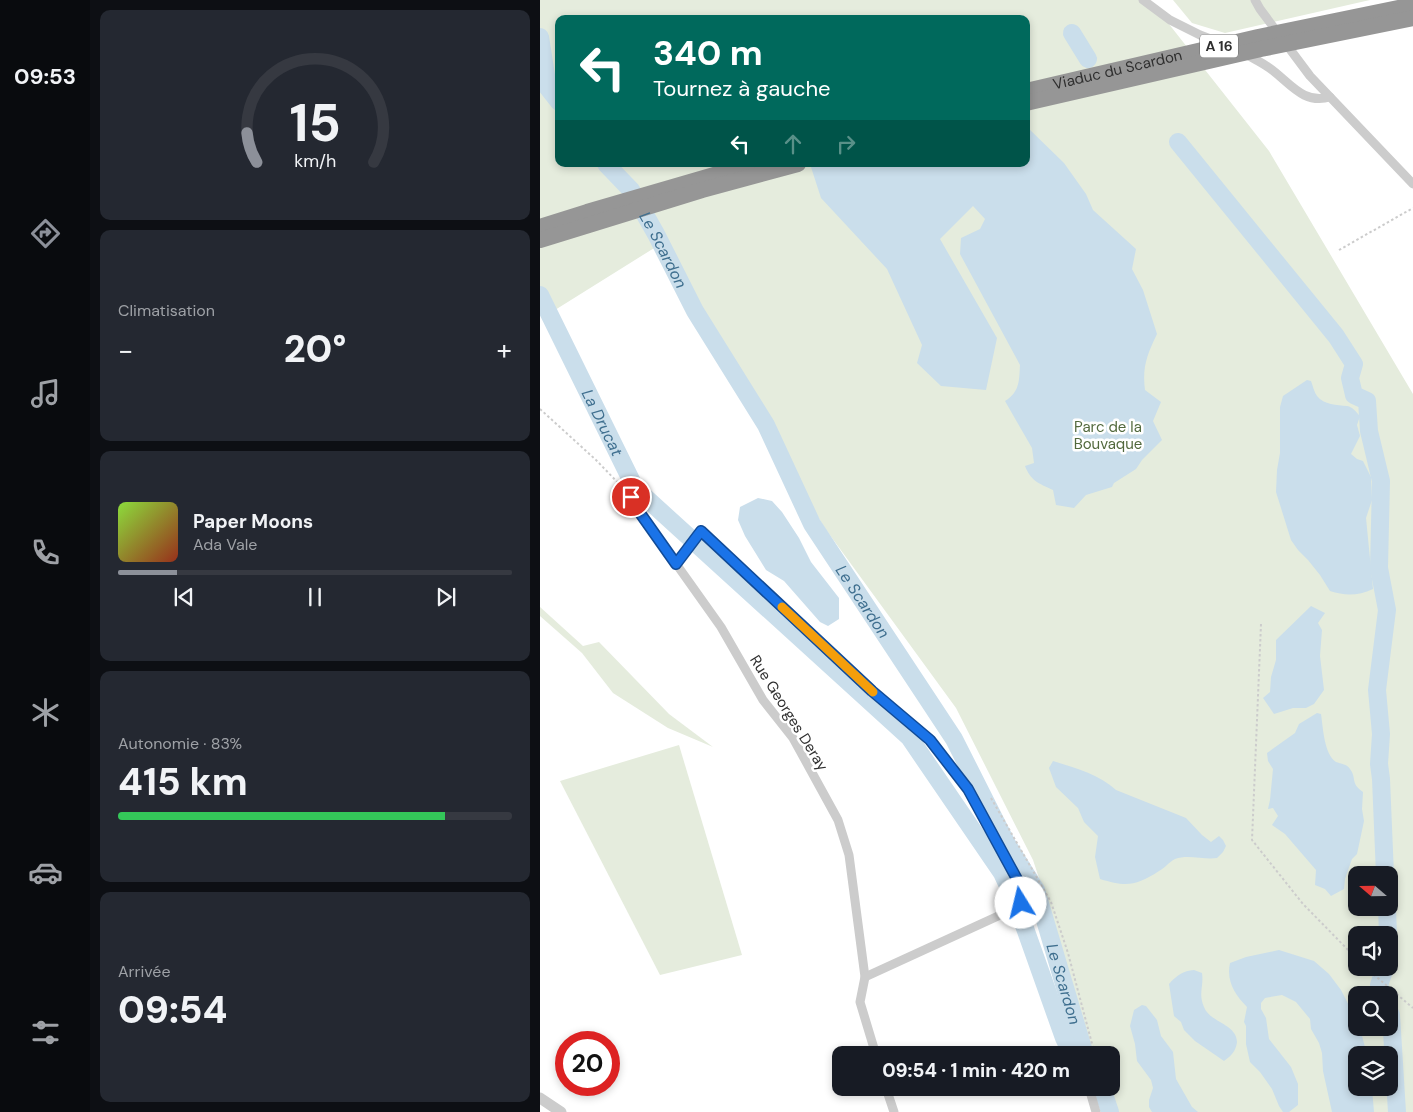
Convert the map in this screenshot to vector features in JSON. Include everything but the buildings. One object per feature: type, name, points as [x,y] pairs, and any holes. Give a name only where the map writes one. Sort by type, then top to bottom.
[{"type":"highway","name":"Viaduc du Scardon","points":[[1030,90],[1258,37],[1413,5]]},
{"type":"highway","name":"Viaduc du Scardon","points":[[1030,102],[1242,54],[1413,18]]},
{"type":"highway","points":[[540,227],[742,167]]},
{"type":"highway","points":[[540,240],[702,190],[787,167]]},
{"type":"street","points":[[1142,0],[1170,20],[1200,35],[1241,51],[1269,67],[1296,91],[1311,98],[1322,99],[1330,97]]},
{"type":"street","points":[[1255,0],[1310,76],[1413,184]]},
{"type":"street","name":"Rue Georges Deray","points":[[631,497],[640,513],[721,627],[763,700],[793,738],[838,820],[849,855],[865,977],[860,1002],[873,1046]]},
{"type":"street","points":[[865,977],[1009,911]]},
{"type":"street","points":[[889,1096],[894,1112]]},
{"type":"street","points":[[1091,1096],[1096,1112]]},
{"type":"street","points":[[540,1098],[561,1112]]},
{"type":"lane","points":[[676,564],[701,531],[872,691],[930,740],[968,789],[1024,892],[1021,903],[1009,911]]},
{"type":"path","points":[[1339,250],[1413,208]]},
{"type":"path","points":[[540,409],[596,460],[631,497]]},
{"type":"path","points":[[1261,624],[1252,840],[1303,904],[1348,950]]},
{"type":"path","points":[[991,798],[1051,902],[1068,953],[1093,1046]]},
{"type":"path","points":[[1376,976],[1413,1008]]},
{"type":"green space","name":"Parc de la Bouvaque","points":[[540,0],[1150,0],[1269,151],[1413,394],[1413,1112],[1103,1112],[1100,1096],[1120,1096],[1120,1046],[1088,1046],[1054,923],[1033,860],[956,708],[824,527],[659,245],[547,315],[540,312]]},
{"type":"green space","points":[[1173,0],[1370,0],[1225,33],[1192,23]]},
{"type":"green space","points":[[540,607],[583,646],[599,642],[669,714],[713,747],[668,728],[613,693],[582,653],[540,616]]},
{"type":"green space","points":[[679,745],[742,955],[660,975],[560,781]]},
{"type":"water","points":[[1030,130],[1064,163],[1086,194],[1093,210],[1136,249],[1132,269],[1143,290],[1157,334],[1146,361],[1144,374],[1145,390],[1161,402],[1153,421],[1162,440],[1142,460],[1136,469],[1114,483],[1112,487],[1086,495],[1074,508],[1056,505],[1053,490],[1036,481],[1025,466],[1034,463],[1032,448],[1005,401],[1016,389],[1019,381],[1020,365],[960,254],[961,238],[980,229],[985,219],[973,206],[940,239],[997,338],[986,390],[941,386],[917,363],[922,345],[887,269],[821,198],[811,167],[1030,167]]},
{"type":"water","points":[[1307,380],[1311,381],[1315,393],[1320,399],[1331,404],[1349,407],[1360,416],[1357,425],[1360,436],[1351,454],[1363,461],[1371,477],[1372,500],[1366,518],[1373,589],[1362,593],[1341,594],[1330,591],[1320,575],[1291,540],[1276,492],[1280,453],[1280,407],[1283,396]]},
{"type":"water","points":[[758,498],[772,501],[782,512],[799,538],[811,562],[839,598],[839,619],[828,626],[820,622],[784,581],[766,570],[745,536],[738,520],[740,507]]},
{"type":"water","points":[[1311,606],[1325,613],[1318,623],[1322,630],[1320,656],[1324,690],[1314,704],[1306,708],[1293,708],[1274,714],[1263,698],[1270,692],[1271,677],[1276,660],[1276,640]]},
{"type":"water","points":[[1317,713],[1321,714],[1329,753],[1336,762],[1349,767],[1356,786],[1363,792],[1362,809],[1364,821],[1357,854],[1348,866],[1344,889],[1331,896],[1325,889],[1315,885],[1316,870],[1285,834],[1272,825],[1278,816],[1273,808],[1268,809],[1273,769],[1268,761],[1267,753],[1295,733],[1299,724]]},
{"type":"water","points":[[1053,761],[1086,772],[1109,784],[1116,790],[1186,818],[1211,842],[1219,836],[1226,846],[1223,852],[1217,858],[1185,857],[1175,859],[1144,880],[1131,884],[1100,879],[1095,857],[1098,836],[1084,822],[1078,808],[1056,787],[1049,768]]},
{"type":"water","points":[[1279,950],[1314,961],[1329,974],[1348,1004],[1348,1036],[1362,1036],[1365,1046],[1348,1046],[1348,1096],[1373,1096],[1374,1112],[1332,1112],[1323,1071],[1322,1053],[1311,1029],[1310,1019],[1296,1002],[1282,995],[1265,998],[1261,1003],[1261,1009],[1266,1018],[1269,1039],[1291,1067],[1298,1084],[1298,1105],[1289,1112],[1283,1112],[1272,1089],[1250,1062],[1244,1022],[1247,1007],[1239,998],[1230,982],[1230,963],[1246,957]]},
{"type":"water","points":[[1194,970],[1202,973],[1201,998],[1207,1012],[1233,1031],[1236,1036],[1236,1048],[1224,1061],[1195,1041],[1184,1030],[1181,1022],[1174,1016],[1169,984],[1180,974]]},
{"type":"water","points":[[1142,1005],[1146,1006],[1157,1020],[1161,1036],[1173,1052],[1176,1079],[1192,1107],[1198,1112],[1152,1112],[1149,1107],[1153,1088],[1151,1080],[1137,1061],[1130,1026],[1134,1010]]},
{"type":"waterway","points":[[1072,33],[1088,59]]},
{"type":"waterway","name":"Le Scardon","points":[[540,37],[548,88],[555,97]]},
{"type":"waterway","points":[[1178,142],[1336,336],[1354,364],[1350,378],[1354,395],[1367,401],[1369,431],[1381,481],[1379,568],[1387,610],[1377,690],[1381,734],[1379,764],[1385,866]]},
{"type":"waterway","name":"Le Scardon","points":[[609,167],[631,190],[656,234],[695,311],[766,425],[812,524],[954,739],[1007,844],[1036,890],[1082,1046]]},
{"type":"waterway","name":"La Drucat","points":[[540,295],[635,488],[909,737],[1002,873],[1016,903],[1068,1046]]},
{"type":"waterway","points":[[1387,916],[1388,926]]},
{"type":"waterway","points":[[1379,986],[1382,976]]},
{"type":"waterway","points":[[1392,1036],[1397,1112]]},
{"type":"waterway","name":"Le Scardon","points":[[1105,1096],[1110,1112]]},
{"type":"slow traffic","points":[[782,607],[873,692]]},
{"type":"route","points":[[631,497],[676,564],[701,531],[872,691],[930,740],[968,789],[1024,892],[1021,903]]}]
